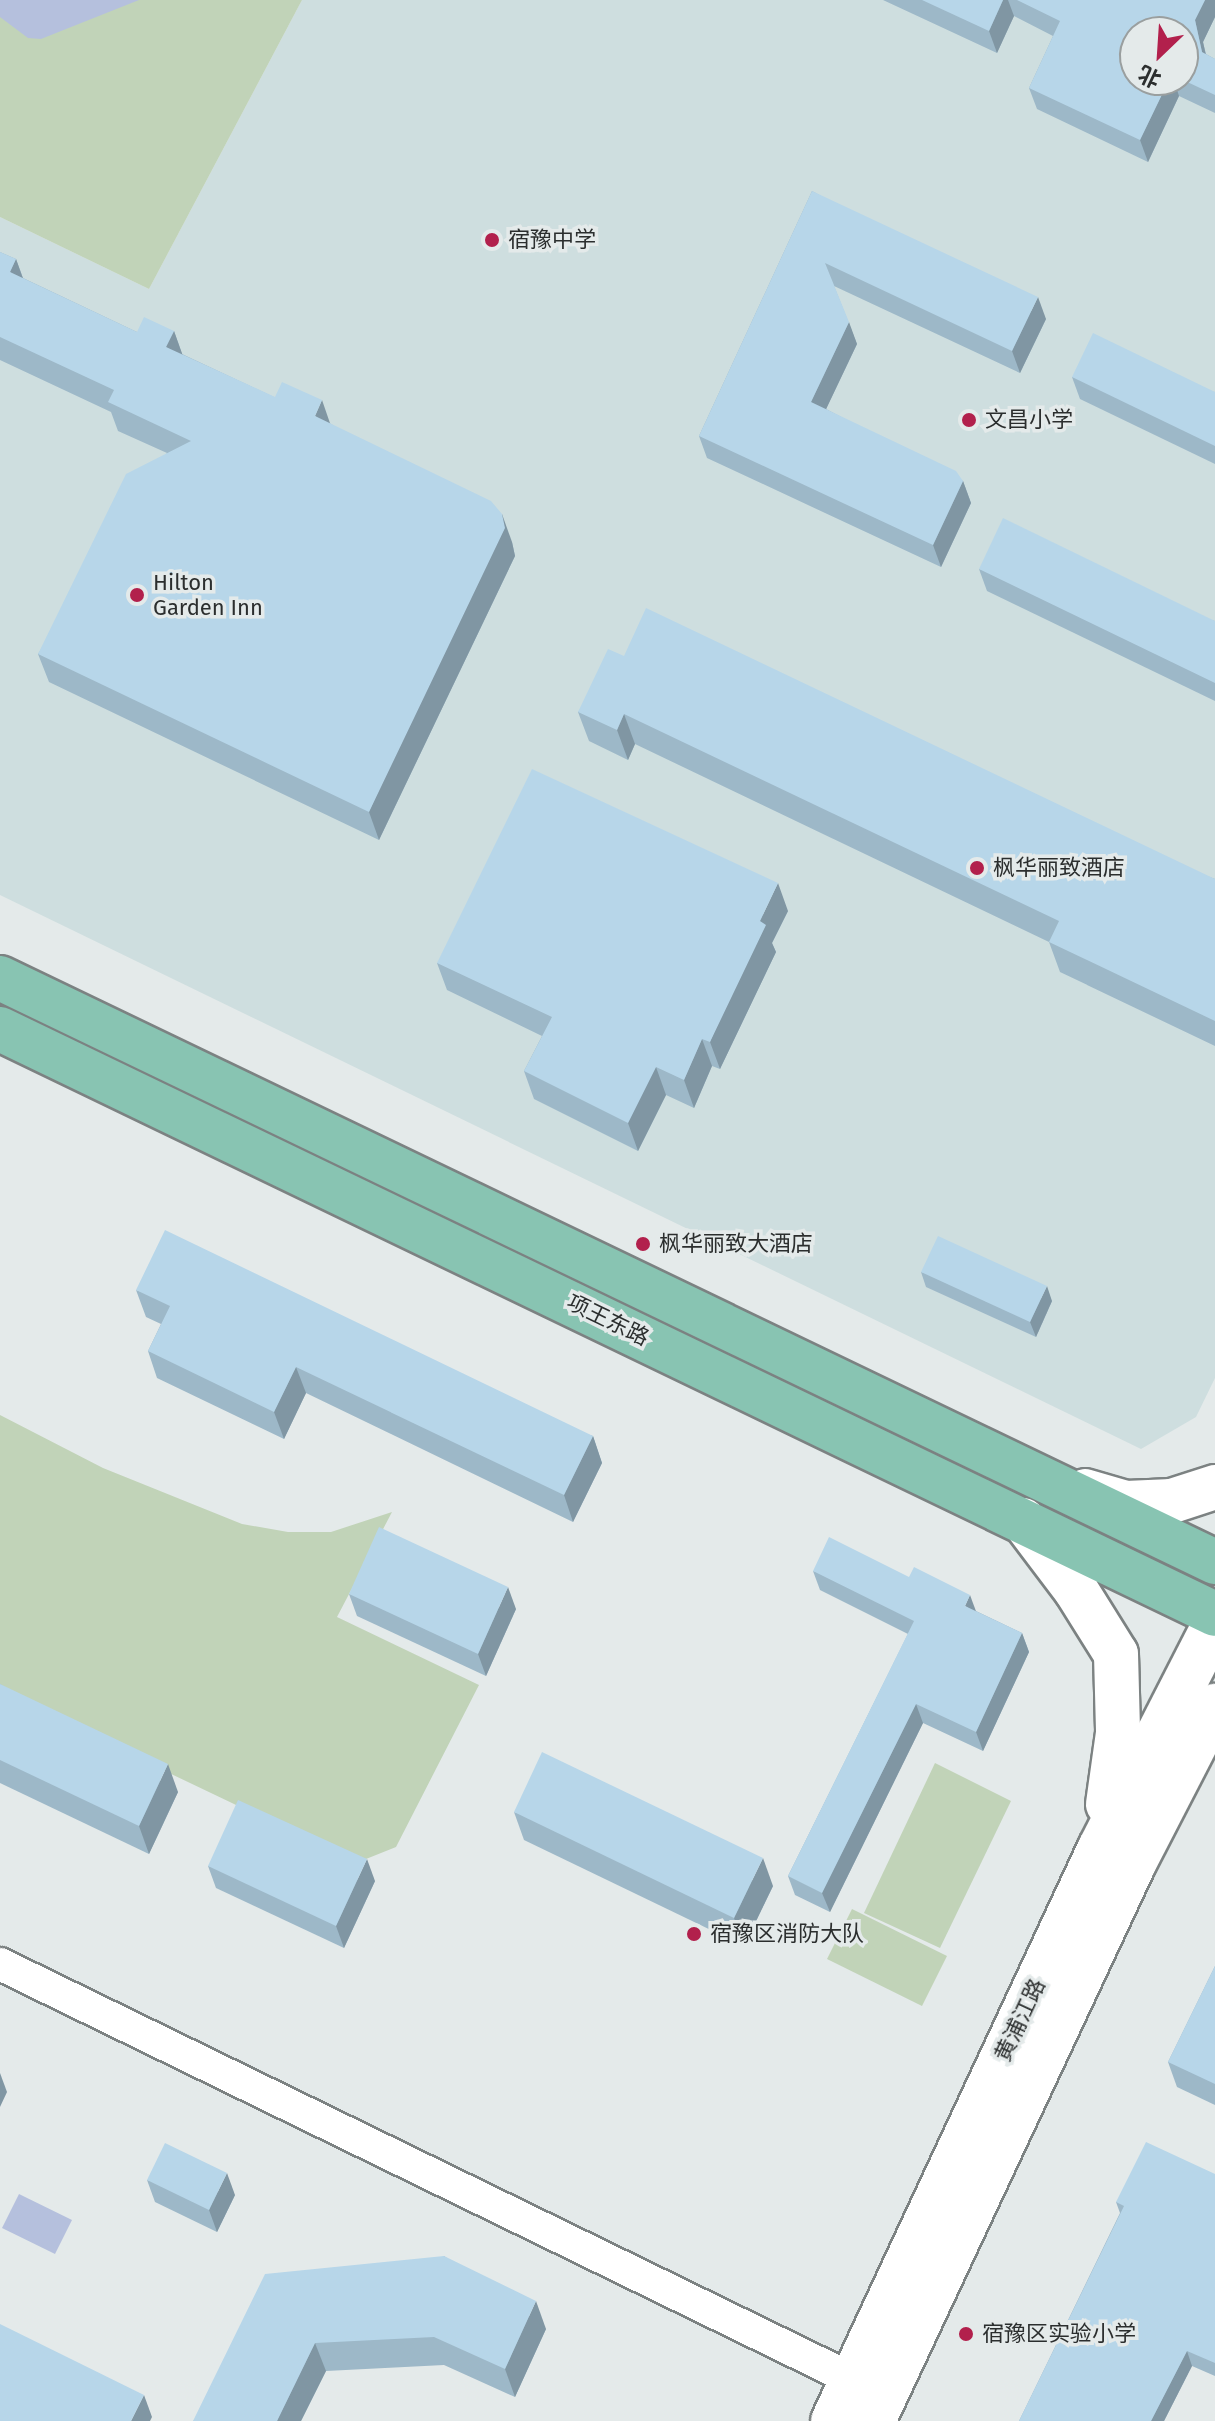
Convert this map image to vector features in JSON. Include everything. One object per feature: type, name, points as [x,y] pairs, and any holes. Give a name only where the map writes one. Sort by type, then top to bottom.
[{"type":"main road","name":"项王东路","points":[[0,978],[1215,1562]]},
{"type":"main road","name":"项王东路","points":[[0,1029],[1215,1614]]},
{"type":"street","points":[[1047,1481],[1126,1503],[1172,1501],[1215,1487]]},
{"type":"street","points":[[1023,1520],[1076,1590],[1116,1654],[1117,1855]]},
{"type":"street","name":"黄浦江路","points":[[833,2421],[870,2399],[1117,1855],[1215,1623]]},
{"type":"street","name":"黄浦江路","points":[[1117,1855],[1215,1706]]},
{"type":"street","points":[[1117,1855],[1188,1776],[1215,1751]]},
{"type":"street","points":[[0,1964],[870,2399]]},
{"type":"shaded area","points":[[302,0],[1215,0],[1215,1378],[1196,1417],[1141,1449],[0,895],[0,217],[149,289]]},
{"type":"green space","points":[[0,0],[302,0],[149,289],[0,217]]},
{"type":"green space","points":[[0,1415],[103,1468],[242,1524],[288,1532],[331,1532],[392,1512],[337,1617],[479,1685],[396,1847],[366,1859],[332,1851],[0,1692]]},
{"type":"green space","points":[[935,1763],[1011,1801],[940,1948],[864,1913]]},
{"type":"green space","points":[[852,1909],[947,1956],[922,2006],[827,1959]]},
{"type":"water","points":[[0,0],[139,0],[41,39],[28,38],[0,17]]},
{"type":"water","points":[[19,2194],[72,2220],[55,2254],[2,2228]]},
{"type":"building","points":[[922,0],[1003,0],[989,31]]},
{"type":"building","points":[[1017,0],[1205,0],[1197,16],[1119,16],[1119,96],[1161,96],[1140,140],[1029,88],[1060,21]]},
{"type":"building","points":[[1199,38],[1202,52],[1215,59],[1215,95],[1199,88]]},
{"type":"building","points":[[812,191],[1038,297],[1012,351],[825,263],[849,322],[811,402],[956,471],[963,481],[933,545],[699,436]]},
{"type":"building","points":[[0,252],[16,259],[10,272],[137,332],[144,317],[174,331],[166,347],[275,397],[282,382],[322,400],[315,416],[491,501],[502,514],[505,528],[369,812],[38,654],[126,474],[191,441],[108,402],[114,390],[0,337]]},
{"type":"building","points":[[1093,333],[1215,392],[1215,446],[1072,377]]},
{"type":"building","points":[[1003,518],[1215,621],[1215,683],[979,569]]},
{"type":"building","points":[[646,608],[1215,879],[1215,1021],[1049,942],[1059,921],[624,714],[617,730],[578,712],[608,649],[624,656]]},
{"type":"building","points":[[532,769],[778,883],[760,921],[766,925],[710,1042],[702,1039],[684,1080],[656,1067],[628,1123],[524,1071],[552,1017],[437,963]]},
{"type":"building","points":[[165,1230],[593,1436],[564,1495],[296,1367],[274,1412],[148,1351],[170,1306],[136,1290]]},
{"type":"building","points":[[938,1236],[1047,1286],[1030,1322],[921,1272]]},
{"type":"building","points":[[379,1527],[508,1587],[478,1654],[349,1594]]},
{"type":"building","points":[[829,1537],[909,1577],[914,1567],[970,1595],[965,1606],[1022,1633],[976,1732],[916,1704],[822,1893],[788,1876],[914,1621],[813,1571]]},
{"type":"building","points":[[0,1684],[168,1764],[139,1826],[0,1760]]},
{"type":"building","points":[[542,1752],[763,1858],[734,1918],[514,1812]]},
{"type":"building","points":[[238,1800],[367,1859],[336,1926],[208,1866]]},
{"type":"building","points":[[1215,1966],[1215,2084],[1168,2062]]},
{"type":"building","points":[[1146,2142],[1215,2174],[1215,2363],[1187,2351],[1151,2421],[1019,2421],[1124,2206],[1116,2202]]},
{"type":"building","points":[[165,2143],[227,2173],[209,2210],[147,2180]]},
{"type":"building","points":[[444,2256],[536,2301],[505,2369],[434,2337],[315,2343],[277,2421],[193,2421],[265,2274]]},
{"type":"building","points":[[0,2324],[144,2395],[131,2421],[0,2421]]},
{"type":"place","name":"宿豫中学","points":[[492,240]]},
{"type":"place","name":"文昌小学","points":[[969,420]]},
{"type":"place","name":"Hilton Garden Inn","points":[[137,595]]},
{"type":"place","name":"枫华丽致酒店","points":[[977,868]]},
{"type":"place","name":"枫华丽致大酒店","points":[[643,1244]]},
{"type":"place","name":"宿豫区消防大队","points":[[694,1934]]},
{"type":"place","name":"宿豫区实验小学","points":[[966,2334]]}]
